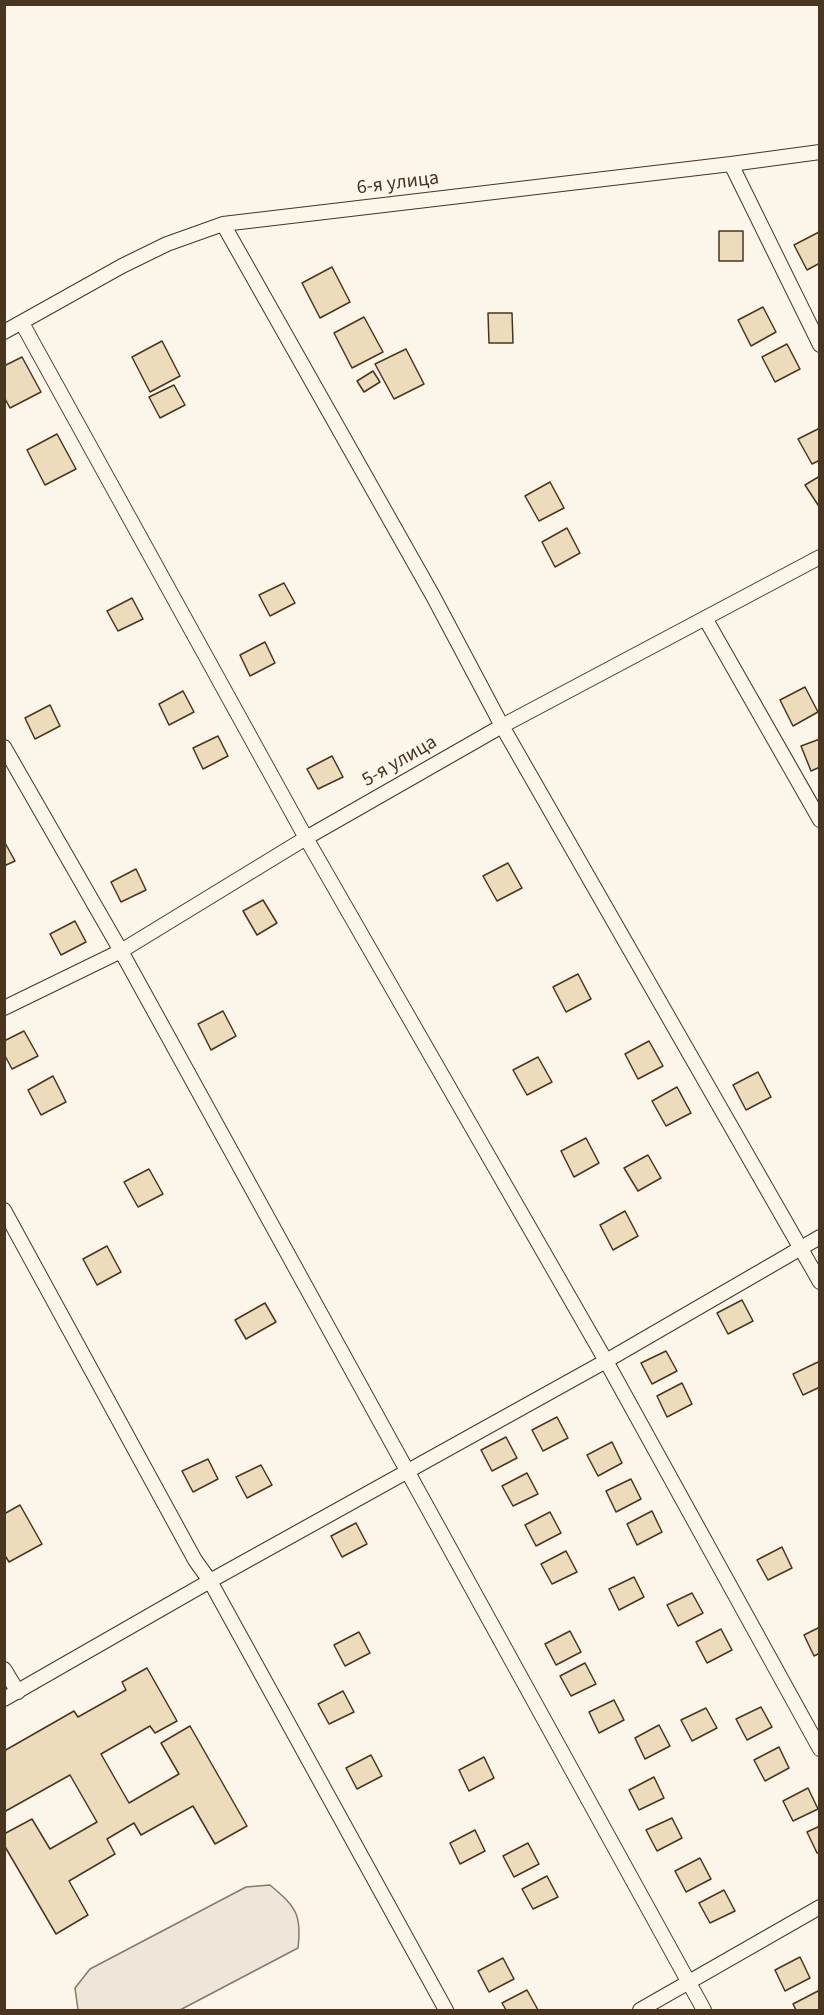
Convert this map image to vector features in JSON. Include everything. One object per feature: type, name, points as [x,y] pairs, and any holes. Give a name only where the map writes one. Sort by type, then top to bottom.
[{"type":"street","name":"6-я улица","points":[[4,332],[166,244],[223,224],[731,165],[819,152]]},
{"type":"street","points":[[731,165],[819,345]]},
{"type":"street","points":[[223,224],[433,596],[501,726],[819,1282]]},
{"type":"street","points":[[22,323],[306,838],[606,1361],[819,1749]]},
{"type":"street","name":"5-я улица","points":[[4,1008],[121,951],[306,838],[501,726],[819,557]]},
{"type":"street","points":[[705,618],[819,820]]},
{"type":"street","points":[[4,747],[121,951],[704,2010]]},
{"type":"street","points":[[4,1210],[195,1560],[210,1581],[446,2010]]},
{"type":"street","points":[[4,1699],[210,1581],[606,1361],[819,1237]]},
{"type":"street","points":[[4,1669],[18,1692]]},
{"type":"street","points":[[640,2010],[819,1907]]},
{"type":"shaded area","points":[[270,1885],[286,1899],[295,1912],[299,1927],[298,1948],[180,2010],[78,2010],[75,1988],[90,1969],[246,1887]]},
{"type":"building","points":[[719,231],[743,231],[743,261],[719,261]]},
{"type":"building","points":[[819,232],[820,263],[807,270],[794,245]]},
{"type":"building","points":[[332,267],[350,302],[320,318],[302,283]]},
{"type":"building","points":[[763,307],[776,332],[751,346],[738,320]]},
{"type":"building","points":[[488,313],[512,313],[513,343],[489,343]]},
{"type":"building","points":[[364,317],[383,352],[352,368],[334,333]]},
{"type":"building","points":[[162,341],[180,376],[150,392],[132,357]]},
{"type":"building","points":[[787,344],[800,369],[775,382],[762,357]]},
{"type":"building","points":[[406,349],[424,384],[394,399],[375,364]]},
{"type":"building","points":[[22,357],[41,392],[10,408],[4,397],[4,366]]},
{"type":"building","points":[[373,371],[380,382],[364,392],[357,381]]},
{"type":"building","points":[[174,385],[185,405],[160,418],[149,397]]},
{"type":"building","points":[[820,428],[820,460],[812,464],[798,439]]},
{"type":"building","points":[[57,434],[76,469],[45,485],[27,450]]},
{"type":"building","points":[[820,476],[820,508],[805,485]]},
{"type":"building","points":[[550,482],[564,508],[539,521],[525,496]]},
{"type":"building","points":[[567,528],[580,553],[555,567],[542,542]]},
{"type":"building","points":[[284,583],[295,603],[270,616],[259,595]]},
{"type":"building","points":[[132,598],[143,619],[118,631],[107,611]]},
{"type":"building","points":[[265,642],[275,663],[250,676],[240,655]]},
{"type":"building","points":[[805,687],[818,712],[793,726],[780,700]]},
{"type":"building","points":[[183,691],[194,712],[169,725],[159,704]]},
{"type":"building","points":[[50,705],[60,726],[35,739],[25,718]]},
{"type":"building","points":[[218,736],[228,756],[203,769],[193,748]]},
{"type":"building","points":[[820,739],[820,767],[811,771],[801,746]]},
{"type":"building","points":[[332,756],[343,777],[318,789],[307,769]]},
{"type":"building","points":[[4,841],[15,861],[4,866]]},
{"type":"building","points":[[508,863],[522,888],[497,901],[483,876]]},
{"type":"building","points":[[136,869],[146,890],[121,902],[111,882]]},
{"type":"building","points":[[263,900],[277,923],[257,935],[243,911]]},
{"type":"building","points":[[75,921],[86,942],[61,955],[50,934]]},
{"type":"building","points":[[578,974],[591,999],[566,1012],[553,987]]},
{"type":"building","points":[[223,1011],[236,1036],[211,1050],[198,1024]]},
{"type":"building","points":[[24,1031],[38,1056],[12,1069],[4,1054],[4,1041]]},
{"type":"building","points":[[649,1041],[663,1066],[638,1079],[625,1054]]},
{"type":"building","points":[[538,1057],[552,1082],[527,1095],[513,1070]]},
{"type":"building","points":[[758,1072],[771,1097],[746,1110],[733,1085]]},
{"type":"building","points":[[53,1076],[66,1102],[41,1115],[28,1090]]},
{"type":"building","points":[[677,1087],[691,1113],[666,1126],[652,1101]]},
{"type":"building","points":[[586,1138],[599,1163],[574,1177],[561,1151]]},
{"type":"building","points":[[648,1155],[661,1178],[638,1191],[624,1168]]},
{"type":"building","points":[[149,1169],[163,1194],[138,1207],[124,1182]]},
{"type":"building","points":[[625,1211],[638,1236],[613,1250],[600,1225]]},
{"type":"building","points":[[107,1246],[121,1272],[97,1285],[83,1259]]},
{"type":"building","points":[[742,1300],[753,1321],[728,1334],[717,1313]]},
{"type":"building","points":[[265,1303],[276,1322],[246,1339],[235,1320]]},
{"type":"building","points":[[666,1351],[677,1371],[652,1384],[641,1363]]},
{"type":"building","points":[[818,1362],[820,1387],[803,1395],[793,1374]]},
{"type":"building","points":[[682,1383],[692,1404],[667,1417],[657,1396]]},
{"type":"building","points":[[557,1417],[568,1438],[543,1451],[532,1430]]},
{"type":"building","points":[[506,1437],[517,1458],[492,1471],[481,1450]]},
{"type":"building","points":[[612,1442],[622,1463],[598,1476],[587,1455]]},
{"type":"building","points":[[208,1459],[218,1479],[193,1492],[182,1471]]},
{"type":"building","points":[[261,1465],[272,1485],[247,1498],[236,1477]]},
{"type":"building","points":[[527,1473],[538,1494],[513,1506],[502,1486]]},
{"type":"building","points":[[631,1479],[641,1499],[616,1512],[606,1491]]},
{"type":"building","points":[[20,1505],[42,1544],[9,1562],[4,1554],[4,1514]]},
{"type":"building","points":[[652,1511],[662,1532],[637,1545],[627,1524]]},
{"type":"building","points":[[550,1512],[561,1533],[536,1546],[525,1525]]},
{"type":"building","points":[[356,1523],[367,1544],[342,1557],[331,1536]]},
{"type":"building","points":[[782,1547],[792,1568],[768,1580],[757,1560]]},
{"type":"building","points":[[566,1551],[577,1572],[552,1584],[541,1564]]},
{"type":"building","points":[[634,1577],[644,1597],[619,1610],[609,1589]]},
{"type":"building","points":[[692,1593],[703,1613],[678,1626],[667,1605]]},
{"type":"building","points":[[820,1627],[820,1653],[814,1656],[804,1635]]},
{"type":"building","points":[[721,1629],[732,1650],[707,1663],[696,1642]]},
{"type":"building","points":[[570,1631],[581,1652],[556,1665],[545,1644]]},
{"type":"building","points":[[359,1632],[370,1653],[345,1666],[334,1645]]},
{"type":"building","points":[[585,1663],[596,1684],[571,1696],[560,1676]]},
{"type":"building","points":[[147,1668],[177,1721],[155,1733],[150,1726],[101,1754],[129,1803],[179,1774],[161,1743],[190,1726],[247,1826],[215,1844],[193,1806],[141,1835],[134,1823],[107,1839],[115,1854],[69,1881],[88,1915],[56,1934],[4,1845],[4,1834],[32,1819],[50,1849],[97,1822],[70,1775],[4,1812],[4,1751],[74,1711],[78,1717],[126,1690],[122,1682]]},
{"type":"building","points":[[343,1691],[354,1712],[329,1724],[318,1704]]},
{"type":"building","points":[[614,1700],[624,1720],[599,1733],[589,1712]]},
{"type":"building","points":[[761,1707],[772,1727],[747,1740],[736,1719]]},
{"type":"building","points":[[706,1708],[717,1728],[692,1741],[681,1720]]},
{"type":"building","points":[[659,1725],[670,1746],[645,1759],[635,1738]]},
{"type":"building","points":[[779,1747],[789,1768],[765,1781],[754,1760]]},
{"type":"building","points":[[371,1755],[382,1776],[357,1789],[346,1768]]},
{"type":"building","points":[[484,1757],[494,1778],[469,1791],[459,1770]]},
{"type":"building","points":[[654,1777],[664,1798],[639,1810],[629,1790]]},
{"type":"building","points":[[808,1788],[818,1809],[793,1821],[783,1801]]},
{"type":"building","points":[[672,1818],[682,1838],[657,1851],[646,1830]]},
{"type":"building","points":[[820,1826],[820,1852],[817,1853],[807,1832]]},
{"type":"building","points":[[475,1830],[485,1851],[460,1864],[450,1843]]},
{"type":"building","points":[[528,1843],[539,1864],[514,1877],[503,1856]]},
{"type":"building","points":[[700,1858],[711,1879],[686,1892],[675,1871]]},
{"type":"building","points":[[547,1876],[558,1897],[533,1909],[522,1889]]},
{"type":"building","points":[[724,1890],[735,1911],[710,1923],[699,1903]]},
{"type":"building","points":[[800,1957],[810,1978],[785,1991],[775,1970]]},
{"type":"building","points":[[503,1958],[514,1979],[489,1992],[478,1971]]},
{"type":"building","points":[[527,1990],[538,2010],[506,2010],[502,2003]]},
{"type":"building","points":[[818,1991],[820,2010],[796,2010],[793,2004]]}]
